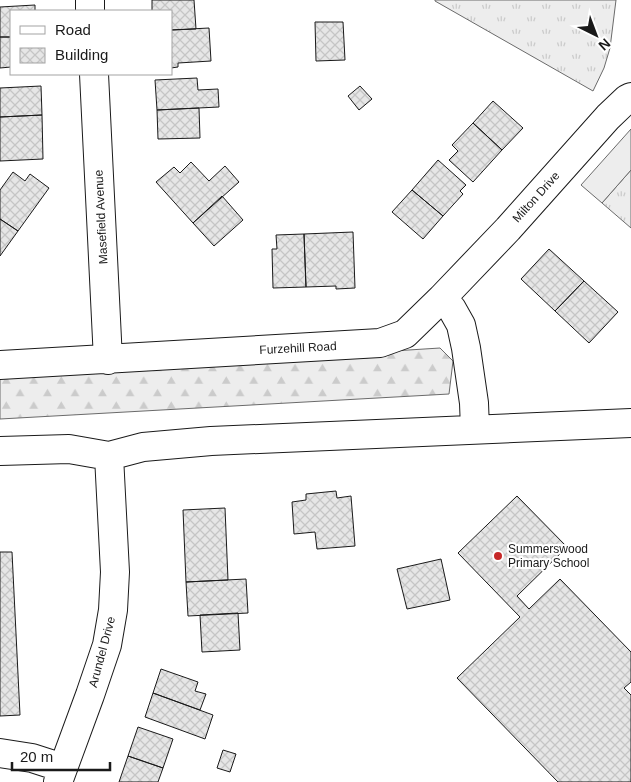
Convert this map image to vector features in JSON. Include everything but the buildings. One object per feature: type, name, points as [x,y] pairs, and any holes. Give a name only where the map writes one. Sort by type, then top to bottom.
[{"type":"street","name":"Masefield Avenue","points":[[94,75],[108,360]]},
{"type":"street","name":"Milton Drive","points":[[442,298],[508,229],[608,117],[631,97]]},
{"type":"street","name":"Furzehill Road","points":[[0,365],[380,343],[405,334],[442,298]]},
{"type":"street","points":[[442,298],[452,310],[460,325],[466,348],[474,403],[475,429]]},
{"type":"street","points":[[0,451],[68,449],[109,456],[143,448],[211,441],[631,423]]},
{"type":"street","name":"Arundel Drive","points":[[61,775],[107,645],[113,610],[115,572],[109,456]]},
{"type":"street","points":[[0,753],[32,758],[61,775]]},
{"type":"green space","points":[[616,0],[610,48],[604,68],[593,91],[435,1]]},
{"type":"green space","points":[[631,170],[631,228],[602,203]]},
{"type":"green space","points":[[440,348],[453,361],[449,394],[0,419],[0,376]]},
{"type":"shaded area","points":[[631,129],[631,170],[602,203],[581,185]]},
{"type":"place","name":"Summerswood Primary School","points":[[498,556]]}]
